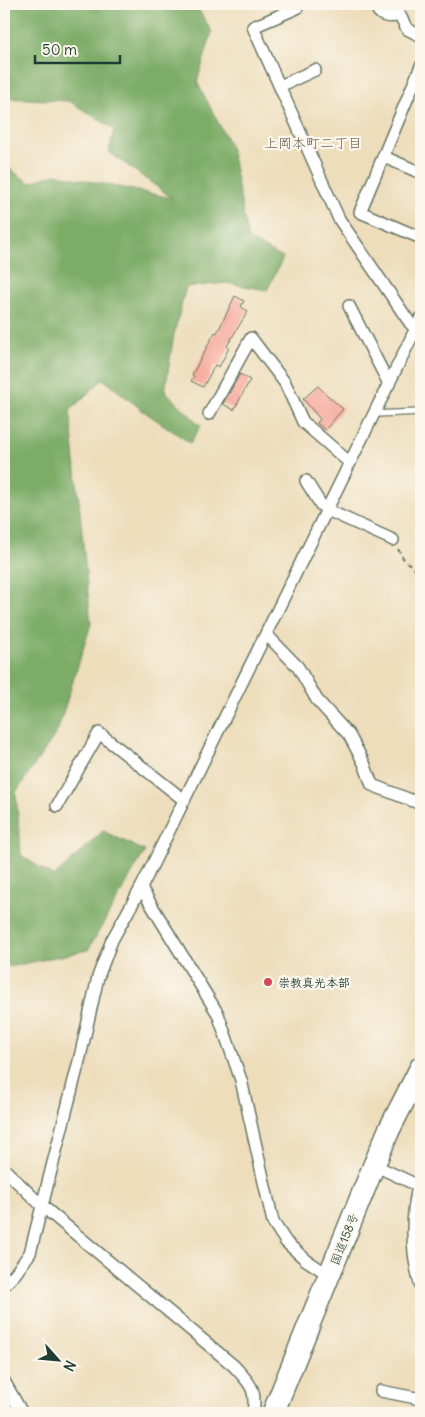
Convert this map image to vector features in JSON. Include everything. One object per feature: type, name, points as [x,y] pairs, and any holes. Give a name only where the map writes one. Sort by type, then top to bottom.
[{"type":"highway","name":"国道158号","points":[[273,1413],[374,1165],[389,1130],[421,1067]]},
{"type":"street","points":[[375,4],[377,10],[384,16],[400,16]]},
{"type":"street","points":[[394,4],[407,29],[421,36]]},
{"type":"street","points":[[298,8],[254,27],[339,219],[410,323],[420,322]]},
{"type":"street","points":[[421,66],[360,212],[421,238]]},
{"type":"street","points":[[280,86],[315,70]]},
{"type":"street","points":[[384,157],[421,173]]},
{"type":"street","points":[[349,306],[389,384]]},
{"type":"street","points":[[4,1285],[30,1254],[98,978],[112,940],[141,888],[420,322]]},
{"type":"street","points":[[209,414],[251,338],[285,383],[303,422],[350,463]]},
{"type":"street","points":[[306,481],[321,505],[327,510],[393,540]]},
{"type":"street","points":[[266,634],[298,668],[317,700],[349,735],[364,763],[372,784],[421,804]]},
{"type":"street","points":[[57,806],[99,732],[184,800]]},
{"type":"street","points":[[141,888],[218,1014],[241,1080],[273,1222],[286,1242],[306,1260],[329,1275]]},
{"type":"street","points":[[374,1165],[420,1186],[415,1198],[413,1223],[415,1264],[421,1287]]},
{"type":"street","points":[[4,1169],[41,1205],[234,1366],[252,1386],[255,1401],[254,1413]]},
{"type":"street","points":[[4,1381],[22,1413]]},
{"type":"street","points":[[381,1391],[421,1399]]},
{"type":"lane","points":[[374,414],[421,412]]},
{"type":"path","points":[[393,540],[403,558],[421,575]]},
{"type":"green space","points":[[4,4],[195,4],[212,32],[197,82],[230,145],[248,239],[283,258],[267,290],[226,283],[186,287],[174,334],[165,391],[201,426],[190,443],[142,410],[103,379],[70,410],[91,624],[57,732],[16,792],[21,855],[54,877],[103,831],[145,851],[88,950],[9,967],[4,957],[4,165],[30,183],[55,174],[172,198],[109,152],[114,129],[69,101],[4,98]]},
{"type":"building","points":[[235,296],[244,301],[241,307],[248,311],[227,346],[229,348],[219,367],[215,365],[203,387],[191,381],[194,376],[192,375],[215,332],[217,333]]},
{"type":"building","points":[[240,374],[250,380],[234,410],[223,404]]},
{"type":"building","points":[[318,386],[343,409],[325,430],[317,423],[320,419],[303,399]]},
{"type":"place","name":"崇教真光本部","points":[[268,982]]},
{"type":"district","name":"上岡本町二丁目","points":[[313,143]]}]
